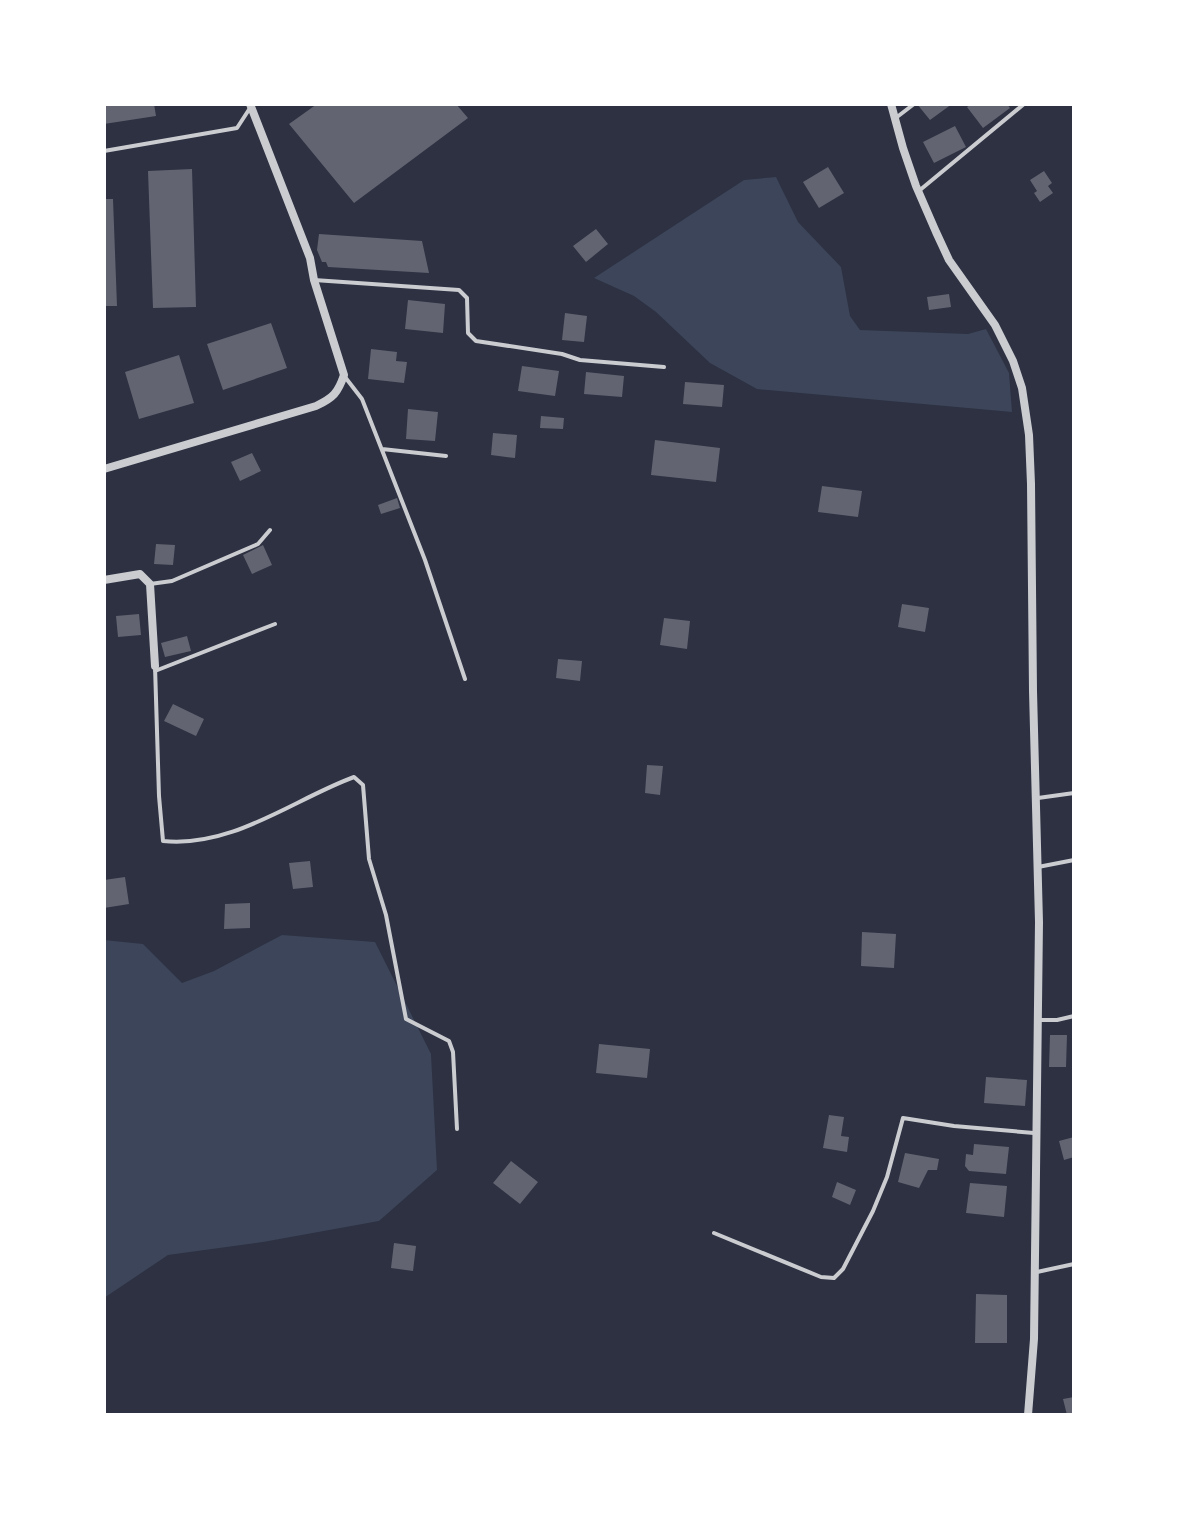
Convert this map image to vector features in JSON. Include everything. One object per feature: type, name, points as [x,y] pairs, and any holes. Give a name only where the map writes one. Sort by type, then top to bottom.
[{"type":"street","points":[[891,104],[918,191],[949,260],[995,325],[1013,361],[1022,388],[1029,435],[1039,1020],[1034,1339],[1028,1415]]},
{"type":"street","points":[[104,469],[316,406],[339,390],[344,375],[310,258],[252,105]]},
{"type":"street","points":[[104,580],[140,574],[150,584],[155,668]]},
{"type":"lane","points":[[895,119],[914,104]]},
{"type":"lane","points":[[918,191],[1024,104]]},
{"type":"lane","points":[[104,151],[237,128],[252,105]]},
{"type":"lane","points":[[314,280],[459,290],[467,298],[468,333],[476,341],[562,354],[580,360],[664,367]]},
{"type":"lane","points":[[344,375],[362,399],[382,449],[425,560],[465,679]]},
{"type":"lane","points":[[382,449],[446,456]]},
{"type":"lane","points":[[150,584],[172,581],[258,544],[270,530]]},
{"type":"lane","points":[[275,624],[155,668],[163,841],[182,843],[232,833],[283,811],[329,786],[354,777],[363,785],[369,859],[386,915],[406,1019],[449,1041],[453,1052],[457,1129]]},
{"type":"lane","points":[[1035,798],[1074,793]]},
{"type":"lane","points":[[1038,867],[1074,860]]},
{"type":"lane","points":[[1039,1020],[1074,1016]]},
{"type":"lane","points":[[714,1233],[821,1277],[834,1278],[843,1269],[873,1211],[887,1177],[903,1118],[1037,1133]]},
{"type":"lane","points":[[1035,1273],[1074,1264]]},
{"type":"shaded area","points":[[776,177],[798,222],[841,267],[850,316],[860,330],[968,334],[986,329],[1009,373],[1012,412],[757,389],[710,363],[656,312],[634,296],[594,278],[744,180]]},
{"type":"shaded area","points":[[282,935],[375,942],[431,1054],[437,1170],[379,1221],[168,1255],[104,1298],[104,940],[143,944],[182,983],[214,971]]},
{"type":"building","points":[[104,104],[154,104],[156,116],[104,124]]},
{"type":"building","points":[[317,104],[456,104],[468,118],[354,203],[289,124]]},
{"type":"building","points":[[917,104],[952,104],[930,120]]},
{"type":"building","points":[[971,104],[1007,104],[1010,108],[983,128],[967,107]]},
{"type":"building","points":[[955,126],[966,147],[934,163],[923,142]]},
{"type":"building","points":[[828,167],[844,193],[819,208],[803,182]]},
{"type":"building","points":[[192,169],[196,307],[153,308],[148,171]]},
{"type":"building","points":[[1044,171],[1052,183],[1048,186],[1053,193],[1040,202],[1030,180]]},
{"type":"building","points":[[104,199],[113,199],[117,306],[104,306]]},
{"type":"building","points":[[596,229],[608,244],[586,262],[573,246]]},
{"type":"building","points":[[319,234],[422,241],[429,273],[328,267],[317,250]]},
{"type":"building","points":[[949,294],[951,307],[929,310],[927,297]]},
{"type":"building","points":[[408,300],[445,304],[443,333],[405,329]]},
{"type":"building","points":[[565,313],[587,316],[584,342],[562,340]]},
{"type":"building","points":[[271,323],[287,368],[223,390],[207,344]]},
{"type":"building","points":[[371,349],[397,352],[396,361],[407,362],[404,383],[368,379]]},
{"type":"building","points":[[179,355],[194,403],[139,419],[125,372]]},
{"type":"building","points":[[522,366],[559,371],[555,396],[518,391]]},
{"type":"building","points":[[586,372],[624,376],[622,397],[584,394]]},
{"type":"building","points":[[685,382],[724,385],[722,407],[683,404]]},
{"type":"building","points":[[408,409],[438,412],[435,441],[406,439]]},
{"type":"building","points":[[541,416],[564,418],[563,429],[540,428]]},
{"type":"building","points":[[493,433],[517,435],[515,458],[491,455]]},
{"type":"building","points":[[655,440],[720,448],[716,482],[651,475]]},
{"type":"building","points":[[252,453],[261,471],[240,481],[231,462]]},
{"type":"building","points":[[822,486],[862,491],[858,517],[818,512]]},
{"type":"building","points":[[397,498],[400,508],[381,514],[378,505]]},
{"type":"building","points":[[156,544],[175,545],[173,565],[154,564]]},
{"type":"building","points":[[263,545],[272,565],[252,574],[243,555]]},
{"type":"building","points":[[902,604],[929,608],[925,632],[898,627]]},
{"type":"building","points":[[139,614],[141,635],[118,637],[116,616]]},
{"type":"building","points":[[664,618],[690,621],[687,649],[660,645]]},
{"type":"building","points":[[187,636],[191,651],[165,657],[161,643]]},
{"type":"building","points":[[558,659],[582,661],[580,681],[556,678]]},
{"type":"building","points":[[173,704],[204,719],[196,736],[164,721]]},
{"type":"building","points":[[647,765],[663,766],[660,795],[645,793]]},
{"type":"building","points":[[310,861],[313,887],[293,889],[289,863]]},
{"type":"building","points":[[125,877],[129,904],[104,908],[104,880]]},
{"type":"building","points":[[250,903],[250,928],[224,929],[225,904]]},
{"type":"building","points":[[862,932],[896,934],[894,968],[861,966]]},
{"type":"building","points":[[1050,1035],[1067,1035],[1066,1067],[1049,1067]]},
{"type":"building","points":[[599,1044],[650,1049],[647,1078],[596,1073]]},
{"type":"building","points":[[986,1077],[1027,1080],[1025,1106],[984,1103]]},
{"type":"building","points":[[829,1115],[844,1117],[841,1136],[849,1137],[847,1152],[823,1148]]},
{"type":"building","points":[[1074,1137],[1074,1157],[1064,1160],[1059,1141]]},
{"type":"building","points":[[974,1144],[1009,1147],[1006,1174],[969,1171],[965,1166],[966,1154],[973,1155]]},
{"type":"building","points":[[905,1153],[939,1159],[937,1170],[928,1170],[919,1188],[898,1182]]},
{"type":"building","points":[[511,1161],[538,1182],[520,1204],[493,1183]]},
{"type":"building","points":[[837,1182],[856,1190],[850,1205],[832,1197]]},
{"type":"building","points":[[970,1183],[1007,1186],[1004,1217],[966,1213]]},
{"type":"building","points":[[394,1243],[416,1246],[413,1271],[391,1268]]},
{"type":"building","points":[[976,1294],[1007,1295],[1007,1343],[975,1343]]},
{"type":"building","points":[[1074,1397],[1074,1415],[1067,1415],[1063,1399]]}]
